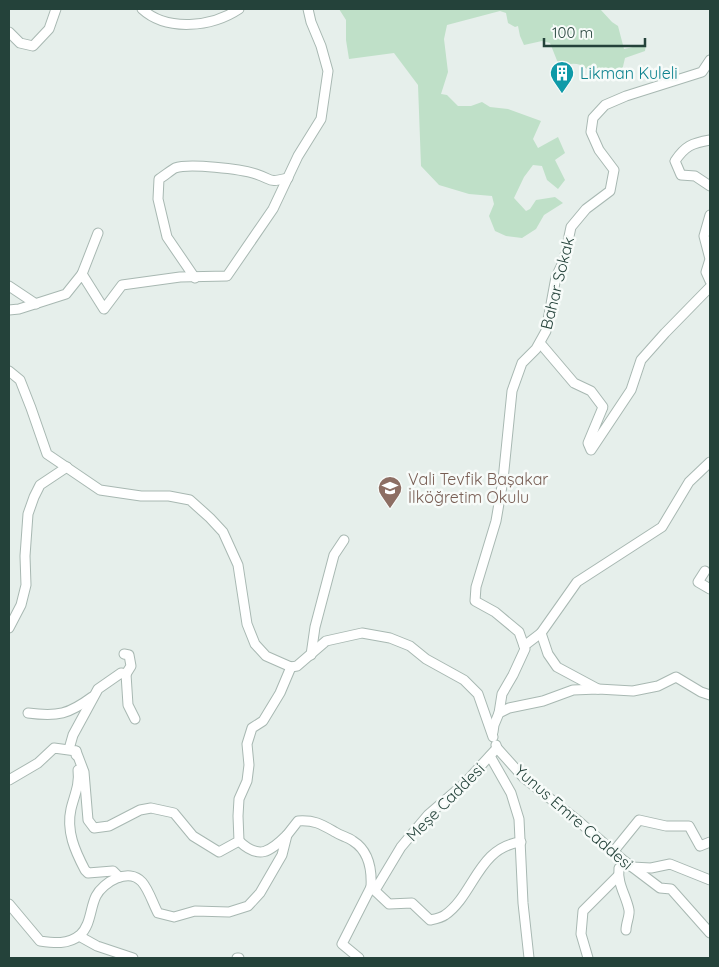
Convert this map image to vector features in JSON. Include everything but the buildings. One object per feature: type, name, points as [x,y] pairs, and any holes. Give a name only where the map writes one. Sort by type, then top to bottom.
[{"type":"street","points":[[9,32],[20,44],[33,46],[48,29],[56,9]]},
{"type":"street","points":[[142,9],[156,19],[182,24],[220,19],[239,9]]},
{"type":"street","points":[[82,274],[104,309],[122,285],[180,277],[227,276],[273,209],[298,156],[320,119],[328,71],[308,9]]},
{"type":"street","name":"Bahar Sokak","points":[[524,646],[519,632],[495,612],[475,601],[476,588],[496,521],[504,480],[512,391],[522,363],[536,349],[546,331],[556,277],[564,260],[571,227],[586,209],[610,191],[614,170],[599,150],[591,132],[593,118],[605,105],[626,96],[702,72],[710,60]]},
{"type":"street","points":[[710,140],[697,142],[683,149],[675,162],[681,175],[695,176],[710,186]]},
{"type":"street","points":[[195,278],[167,237],[158,199],[159,179],[176,168],[196,167],[217,167],[256,174],[273,182],[288,178]]},
{"type":"street","points":[[710,215],[704,236],[710,259],[706,272],[710,281]]},
{"type":"street","points":[[9,310],[36,304],[66,294],[82,274],[98,233]]},
{"type":"street","points":[[9,286],[36,304]]},
{"type":"street","points":[[540,343],[574,383],[591,391],[603,407],[588,443],[591,450],[631,390],[642,360],[665,333],[710,287]]},
{"type":"street","points":[[9,371],[20,380],[46,454],[100,490],[142,496],[169,496],[190,500],[223,532],[238,565],[247,624],[254,644],[266,656],[291,666],[280,693],[263,721],[252,728],[247,744],[249,765],[247,781],[240,799],[238,816],[240,841],[248,849],[263,853],[275,847],[298,821],[321,823],[337,834],[353,840],[364,852],[370,863],[371,887],[342,944],[359,958]]},
{"type":"street","points":[[493,737],[502,694],[514,675],[525,650],[524,646],[541,633],[577,582],[662,527],[689,482],[710,462]]},
{"type":"street","points":[[9,628],[21,604],[26,585],[25,556],[28,514],[34,497],[40,485],[67,467]]},
{"type":"street","points":[[311,655],[315,627],[334,555],[344,540]]},
{"type":"street","points":[[705,571],[698,582],[710,589]]},
{"type":"street","points":[[541,633],[548,654],[557,667],[598,689]]},
{"type":"street","name":"Yunus Emre Caddesi","points":[[291,666],[296,666],[326,642],[362,634],[390,638],[410,646],[426,659],[464,680],[478,694],[497,748],[524,778],[630,866],[660,888],[672,889],[710,933]]},
{"type":"street","points":[[124,654],[128,655],[131,666],[126,674],[128,705],[135,719]]},
{"type":"street","points":[[126,674],[121,673],[98,689],[73,735],[73,750],[79,778],[69,821],[73,848],[85,870],[88,873],[112,871],[119,876],[130,876],[141,881],[158,913],[174,917],[195,911],[228,912],[248,906],[260,893],[282,855],[287,835]]},
{"type":"street","points":[[499,713],[509,708],[543,701],[573,690],[633,691],[658,686],[676,677],[710,696]]},
{"type":"street","points":[[28,713],[50,716],[66,712],[75,709],[95,695]]},
{"type":"street","points":[[9,780],[38,763],[54,748],[73,750]]},
{"type":"street","name":"Meşe Caddesi","points":[[371,887],[377,887],[401,847],[428,815],[464,784],[497,748]]},
{"type":"street","points":[[73,750],[84,772],[88,820],[94,828],[109,826],[140,810],[151,808],[174,813],[193,836],[218,852],[240,841]]},
{"type":"street","points":[[490,756],[512,793],[519,819],[523,903],[529,958]]},
{"type":"street","points":[[613,852],[639,820],[666,826],[689,826],[700,846],[710,842]]},
{"type":"street","points":[[371,887],[390,904],[412,902],[430,920],[444,916],[461,899],[472,879],[497,851],[510,844],[521,842]]},
{"type":"street","points":[[626,930],[630,913],[618,876],[619,868],[630,866],[651,868],[670,864],[710,880]]},
{"type":"street","points":[[9,904],[40,941],[64,943],[79,936],[86,929],[96,894],[119,876]]},
{"type":"street","points":[[588,958],[581,934],[583,911],[618,876]]},
{"type":"street","points":[[79,936],[97,946],[133,958]]},
{"type":"green space","points":[[339,9],[600,9],[618,26],[624,49],[646,44],[645,51],[625,58],[621,75],[598,78],[578,64],[561,66],[550,43],[542,41],[524,45],[518,26],[515,27],[508,23],[506,13],[500,11],[447,25],[444,39],[448,72],[441,94],[447,95],[458,106],[471,106],[482,102],[490,107],[508,109],[541,121],[533,139],[538,148],[558,137],[565,153],[555,160],[565,180],[558,189],[547,180],[542,166],[533,165],[524,177],[514,198],[526,211],[530,209],[536,200],[555,197],[563,203],[544,215],[536,229],[522,238],[506,236],[495,231],[489,216],[494,204],[492,196],[469,194],[439,185],[421,166],[418,85],[394,53],[349,59],[346,40],[346,20]]},
{"type":"place","name":"Likman Kuleli","points":[[562,94]]},
{"type":"place","name":"Vali Tevfik Başakar İlköğretim Okulu","points":[[390,509]]}]
